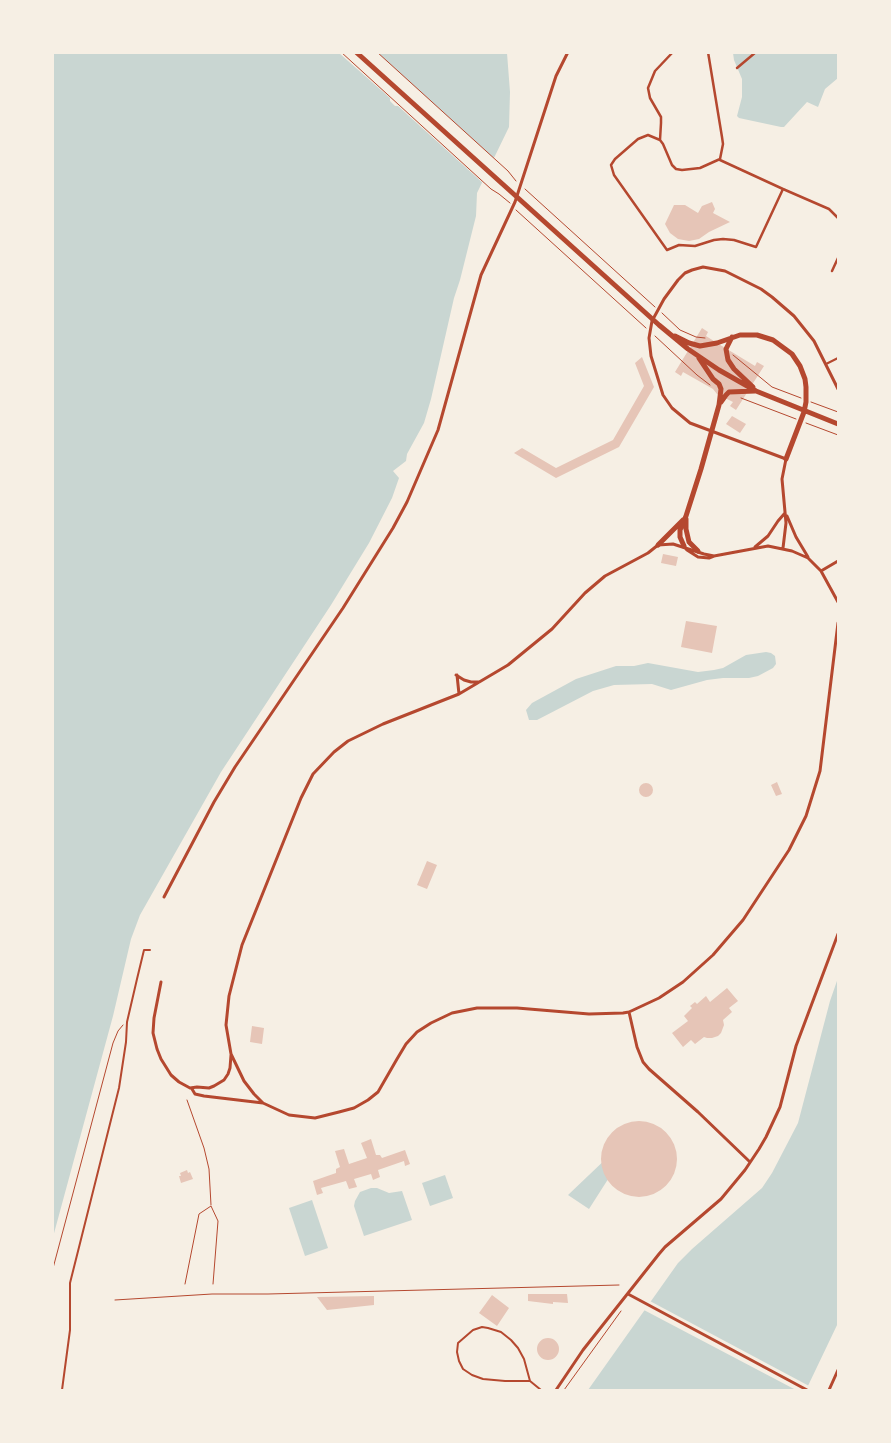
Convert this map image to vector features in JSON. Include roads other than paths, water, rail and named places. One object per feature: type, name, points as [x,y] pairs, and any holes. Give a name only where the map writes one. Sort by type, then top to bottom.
[{"type":"main road","points":[[356,52],[668,333],[728,376],[756,391],[838,424]]},
{"type":"main road","points":[[668,333],[700,346],[747,334],[757,335],[773,340],[792,354],[803,372],[806,402],[786,459]]},
{"type":"main road","points":[[732,337],[726,349],[728,360],[734,369],[756,391]]},
{"type":"main road","points":[[684,546],[680,537],[680,530],[701,469],[719,405],[720,387],[698,356]]},
{"type":"main road","points":[[719,405],[730,392],[756,391]]},
{"type":"main road","points":[[658,546],[686,516]]},
{"type":"main road","points":[[686,516],[689,542],[698,552]]},
{"type":"street","points":[[164,896],[214,802],[235,767],[343,608],[407,502],[438,430],[481,275],[515,202],[556,76],[568,52]]},
{"type":"street","points":[[660,140],[661,117],[650,98],[648,88],[655,71],[673,52]]},
{"type":"street","points":[[708,52],[723,144],[720,159]]},
{"type":"street","points":[[737,68],[756,52]]},
{"type":"street","points":[[783,189],[756,247],[734,240],[723,239],[695,246],[679,245],[667,250],[614,175],[611,165],[615,159],[638,139],[648,135],[660,140],[672,165],[676,169],[690,170],[700,168],[720,159],[829,209],[838,218]]},
{"type":"street","points":[[832,271],[838,258]]},
{"type":"street","points":[[783,548],[786,513],[782,479],[786,459],[690,422],[672,408],[663,395],[651,356],[649,338],[652,321],[664,299],[685,273],[698,268],[717,269],[747,282],[782,305],[814,340],[838,389]]},
{"type":"street","points":[[754,548],[768,536],[786,513]]},
{"type":"street","points":[[786,513],[796,537],[808,558],[821,571],[838,602]]},
{"type":"street","points":[[263,1103],[244,1081],[231,1054],[227,1036],[229,996],[239,955],[301,798],[313,774],[334,752],[348,742],[382,724],[459,694],[508,665],[552,630],[585,593],[605,576],[658,546],[673,544],[714,556]]},
{"type":"street","points":[[684,546],[698,557],[709,558],[768,546],[783,548],[808,558]]},
{"type":"street","points":[[821,571],[838,561]]},
{"type":"street","points":[[161,982],[153,1024],[154,1039],[156,1049],[171,1075],[192,1089],[195,1094],[263,1103],[289,1115],[315,1118],[354,1108],[368,1100],[378,1092],[406,1044],[417,1032],[452,1013],[477,1008],[517,1008],[588,1014],[629,1012],[659,998],[683,982],[713,956],[743,920],[799,832],[811,803],[820,771],[833,665],[838,640],[838,623]]},
{"type":"street","points":[[459,694],[456,675],[464,680],[480,682]]},
{"type":"street","points":[[556,1390],[618,1304],[665,1247],[721,1199],[750,1162],[766,1137],[777,1115],[796,1046],[838,934]]},
{"type":"street","points":[[629,1012],[637,1047],[649,1069],[692,1106],[750,1162]]},
{"type":"street","points":[[192,1089],[196,1087],[209,1088],[224,1080],[230,1068],[231,1054]]},
{"type":"street","points":[[628,1294],[808,1390]]},
{"type":"street","points":[[829,1390],[838,1370]]},
{"type":"lane","points":[[826,364],[838,358]]},
{"type":"lane","points":[[62,1390],[70,1330],[70,1283],[119,1088],[127,1022],[144,950],[150,950]]},
{"type":"lane","points":[[530,1381],[505,1381],[472,1375],[463,1368],[459,1361],[456,1352],[458,1343],[473,1330],[482,1327],[501,1332],[518,1348],[524,1359],[530,1381],[541,1390]]}]
